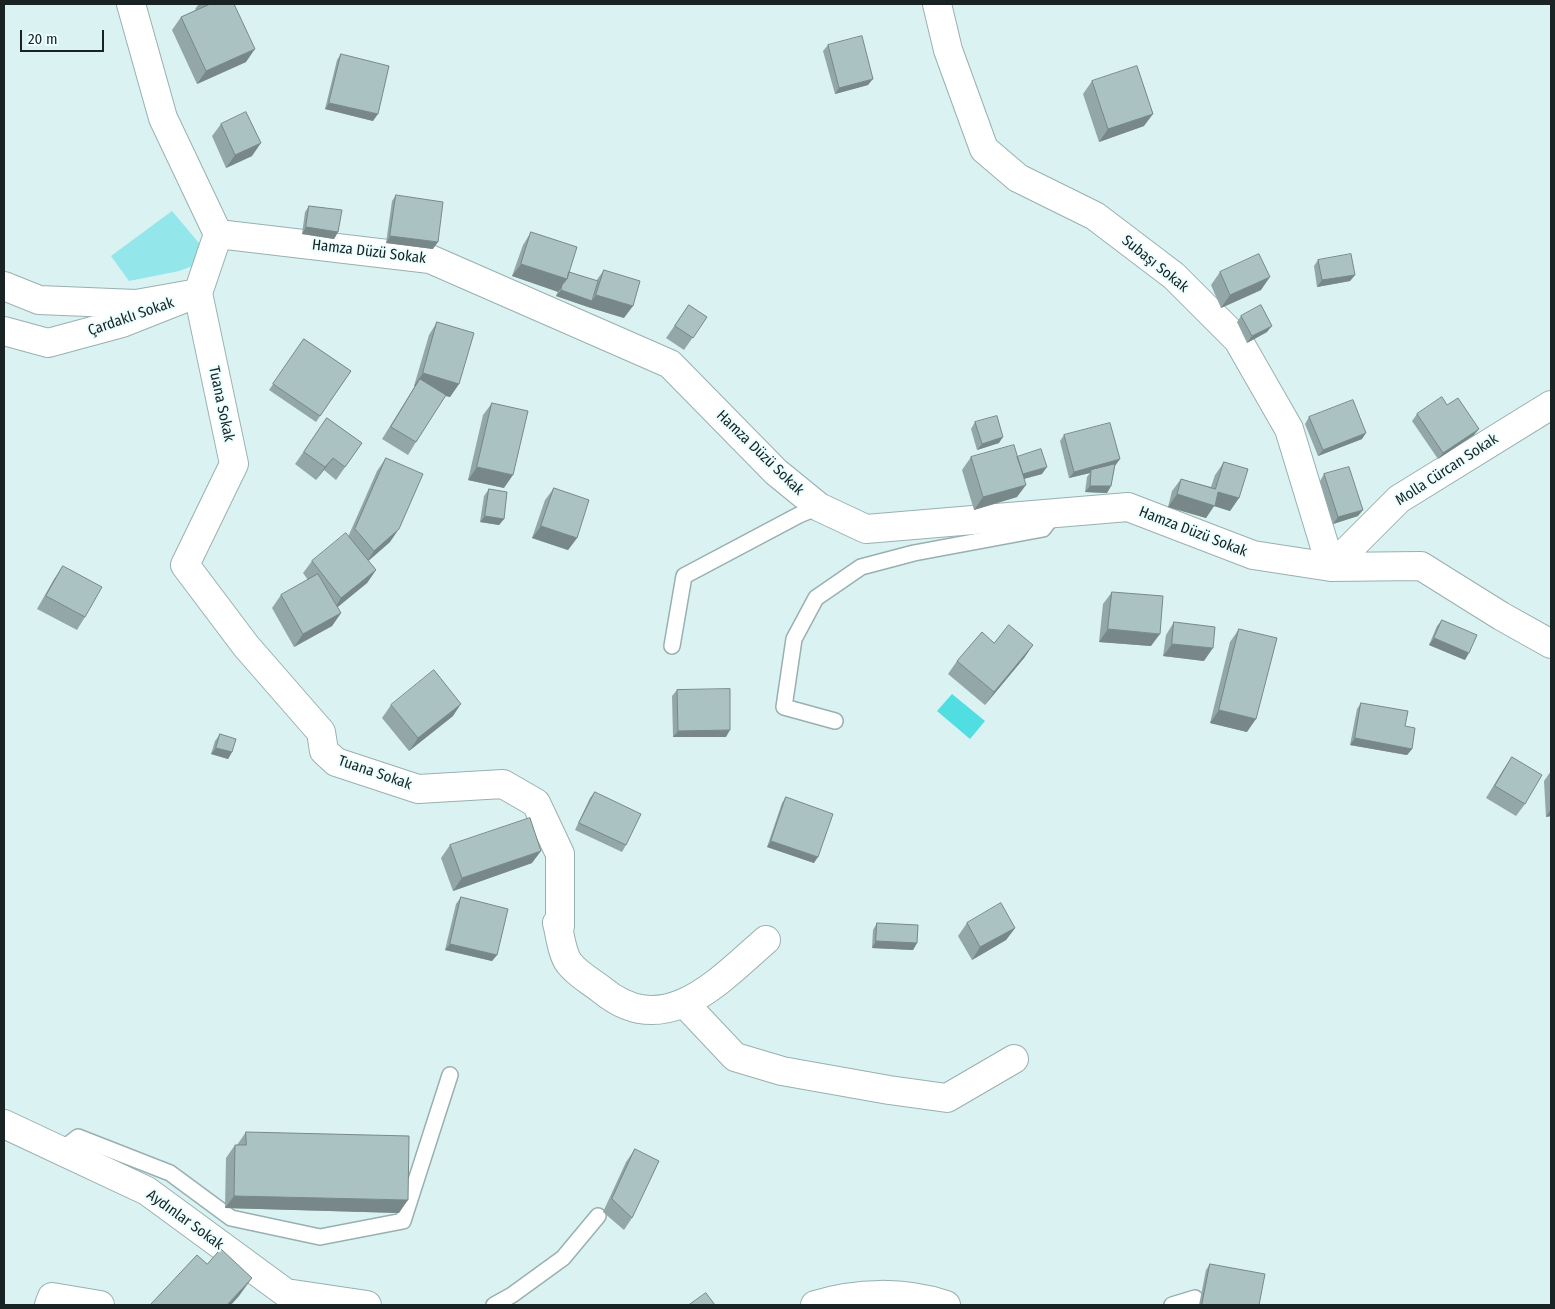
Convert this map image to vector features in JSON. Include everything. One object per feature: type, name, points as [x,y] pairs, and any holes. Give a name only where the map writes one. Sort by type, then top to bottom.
[{"type":"street","points":[[4,286],[40,300],[136,304],[198,293],[218,234],[163,118],[130,4]]},
{"type":"street","name":"Subaşı Sokak","points":[[937,4],[948,50],[984,149],[1018,178],[1095,216],[1174,276],[1238,340],[1289,429],[1331,567]]},
{"type":"street","name":"Hamza Düzü Sokak","points":[[218,234],[430,259],[670,364],[776,472],[819,507],[866,529],[1128,507],[1254,555],[1331,567],[1421,566],[1501,616],[1551,644]]},
{"type":"street","name":"Çardaklı Sokak","points":[[4,332],[48,343],[122,322],[198,293]]},
{"type":"street","name":"Tuana Sokak","points":[[198,293],[234,464],[185,565],[246,646],[321,732],[324,751],[336,762],[418,789],[503,784],[536,803],[560,854],[560,926],[557,923],[568,963],[618,1004],[651,1011],[684,1004],[714,985],[766,940]]},
{"type":"street","name":"Molla Cürcan Sokak","points":[[1331,567],[1398,499],[1551,405]]},
{"type":"street","points":[[684,1004],[736,1056],[782,1071],[888,1090],[947,1098],[1014,1059]]},
{"type":"street","name":"Aydınlar Sokak","points":[[4,1124],[147,1191],[286,1293],[367,1305]]},
{"type":"street","points":[[815,1305],[834,1299],[878,1294],[946,1305]]},
{"type":"street","points":[[49,1305],[52,1297],[100,1305]]},
{"type":"lane","points":[[672,646],[684,576],[799,515],[819,507]]},
{"type":"lane","points":[[835,721],[784,707],[794,640],[816,598],[861,567],[914,553],[1043,529],[1055,513]]},
{"type":"lane","points":[[60,1150],[78,1137],[170,1172],[231,1218],[320,1237],[403,1221],[450,1075]]},
{"type":"lane","points":[[494,1305],[512,1295],[563,1258],[598,1216]]},
{"type":"lane","points":[[1172,1305],[1194,1298]]},
{"type":"shaded area","points":[[172,211],[199,243],[198,264],[179,271],[129,281],[111,256]]},
{"type":"shaded area","points":[[952,694],[985,721],[970,739],[937,711]]},
{"type":"building","points":[[207,4],[234,4],[255,49],[206,71],[181,17]]},
{"type":"building","points":[[862,36],[873,79],[839,88],[828,45]]},
{"type":"building","points":[[341,54],[389,66],[378,114],[329,103]]},
{"type":"building","points":[[1137,66],[1153,114],[1108,129],[1092,81]]},
{"type":"building","points":[[246,112],[261,143],[235,155],[221,124]]},
{"type":"building","points":[[396,195],[443,202],[438,242],[390,236]]},
{"type":"building","points":[[309,206],[342,210],[338,232],[306,227]]},
{"type":"building","points":[[531,232],[577,247],[567,279],[521,264]]},
{"type":"building","points":[[1259,254],[1270,277],[1230,295],[1220,272]]},
{"type":"building","points":[[1351,254],[1355,275],[1322,280],[1318,260]]},
{"type":"building","points":[[604,270],[640,281],[633,306],[596,295]]},
{"type":"building","points":[[569,272],[598,281],[592,301],[561,290]]},
{"type":"building","points":[[689,305],[707,317],[693,338],[675,326]]},
{"type":"building","points":[[1261,305],[1272,326],[1252,336],[1241,316]]},
{"type":"building","points":[[437,322],[474,333],[459,384],[423,373]]},
{"type":"building","points":[[304,339],[351,371],[320,416],[273,384]]},
{"type":"building","points":[[420,379],[446,395],[416,442],[391,427]]},
{"type":"building","points":[[1442,397],[1447,405],[1458,398],[1479,429],[1443,453],[1417,414]]},
{"type":"building","points":[[1353,400],[1366,433],[1323,450],[1309,417]]},
{"type":"building","points":[[492,403],[528,411],[513,475],[477,467]]},
{"type":"building","points":[[997,416],[1003,437],[982,444],[975,422]]},
{"type":"building","points":[[327,418],[362,443],[345,467],[333,458],[325,467],[304,452]]},
{"type":"building","points":[[1110,423],[1120,459],[1074,472],[1064,435]]},
{"type":"building","points":[[1014,445],[1026,485],[983,497],[971,457]]},
{"type":"building","points":[[1041,449],[1047,467],[1023,474],[1017,457]]},
{"type":"building","points":[[386,458],[423,474],[399,529],[374,551],[355,529]]},
{"type":"building","points":[[1224,462],[1248,469],[1239,498],[1218,492],[1215,506],[1177,494],[1181,479],[1215,489]]},
{"type":"building","points":[[1115,464],[1111,486],[1090,486],[1091,470]]},
{"type":"building","points":[[1349,467],[1363,510],[1338,517],[1324,474]]},
{"type":"building","points":[[554,488],[589,500],[577,538],[541,526]]},
{"type":"building","points":[[489,489],[507,492],[504,519],[485,516]]},
{"type":"building","points":[[346,533],[376,570],[341,598],[312,561]]},
{"type":"building","points":[[63,566],[102,587],[85,617],[46,596]]},
{"type":"building","points":[[318,574],[341,613],[303,634],[281,595]]},
{"type":"building","points":[[1112,592],[1163,596],[1160,634],[1108,629]]},
{"type":"building","points":[[1442,620],[1477,635],[1469,653],[1434,638]]},
{"type":"building","points":[[1174,622],[1215,627],[1213,648],[1172,644]]},
{"type":"building","points":[[1009,625],[1033,645],[994,692],[957,661],[982,632],[994,643]]},
{"type":"building","points":[[1239,629],[1277,638],[1256,719],[1219,710]]},
{"type":"building","points":[[434,670],[461,704],[418,738],[391,705]]},
{"type":"building","points":[[730,689],[730,730],[678,731],[677,690]]},
{"type":"building","points":[[1361,703],[1408,711],[1405,726],[1415,728],[1412,749],[1355,738]]},
{"type":"building","points":[[220,734],[236,739],[232,752],[216,748]]},
{"type":"building","points":[[1512,757],[1542,775],[1525,804],[1495,786]]},
{"type":"building","points":[[595,792],[641,814],[626,845],[579,823]]},
{"type":"building","points":[[786,797],[833,814],[818,857],[771,841]]},
{"type":"building","points":[[530,818],[541,851],[462,878],[450,845]]},
{"type":"building","points":[[461,897],[508,909],[497,955],[450,944]]},
{"type":"building","points":[[1001,903],[1015,928],[980,947],[967,923]]},
{"type":"building","points":[[877,923],[918,925],[917,943],[876,941]]},
{"type":"building","points":[[246,1132],[409,1136],[408,1200],[234,1196],[235,1145],[246,1145]]},
{"type":"building","points":[[635,1149],[659,1161],[632,1218],[612,1199]]},
{"type":"building","points":[[221,1249],[252,1278],[227,1305],[150,1305],[197,1255],[207,1264]]},
{"type":"building","points":[[1210,1264],[1265,1274],[1259,1305],[1202,1305]]},
{"type":"building","points":[[706,1293],[715,1305],[689,1305]]}]
